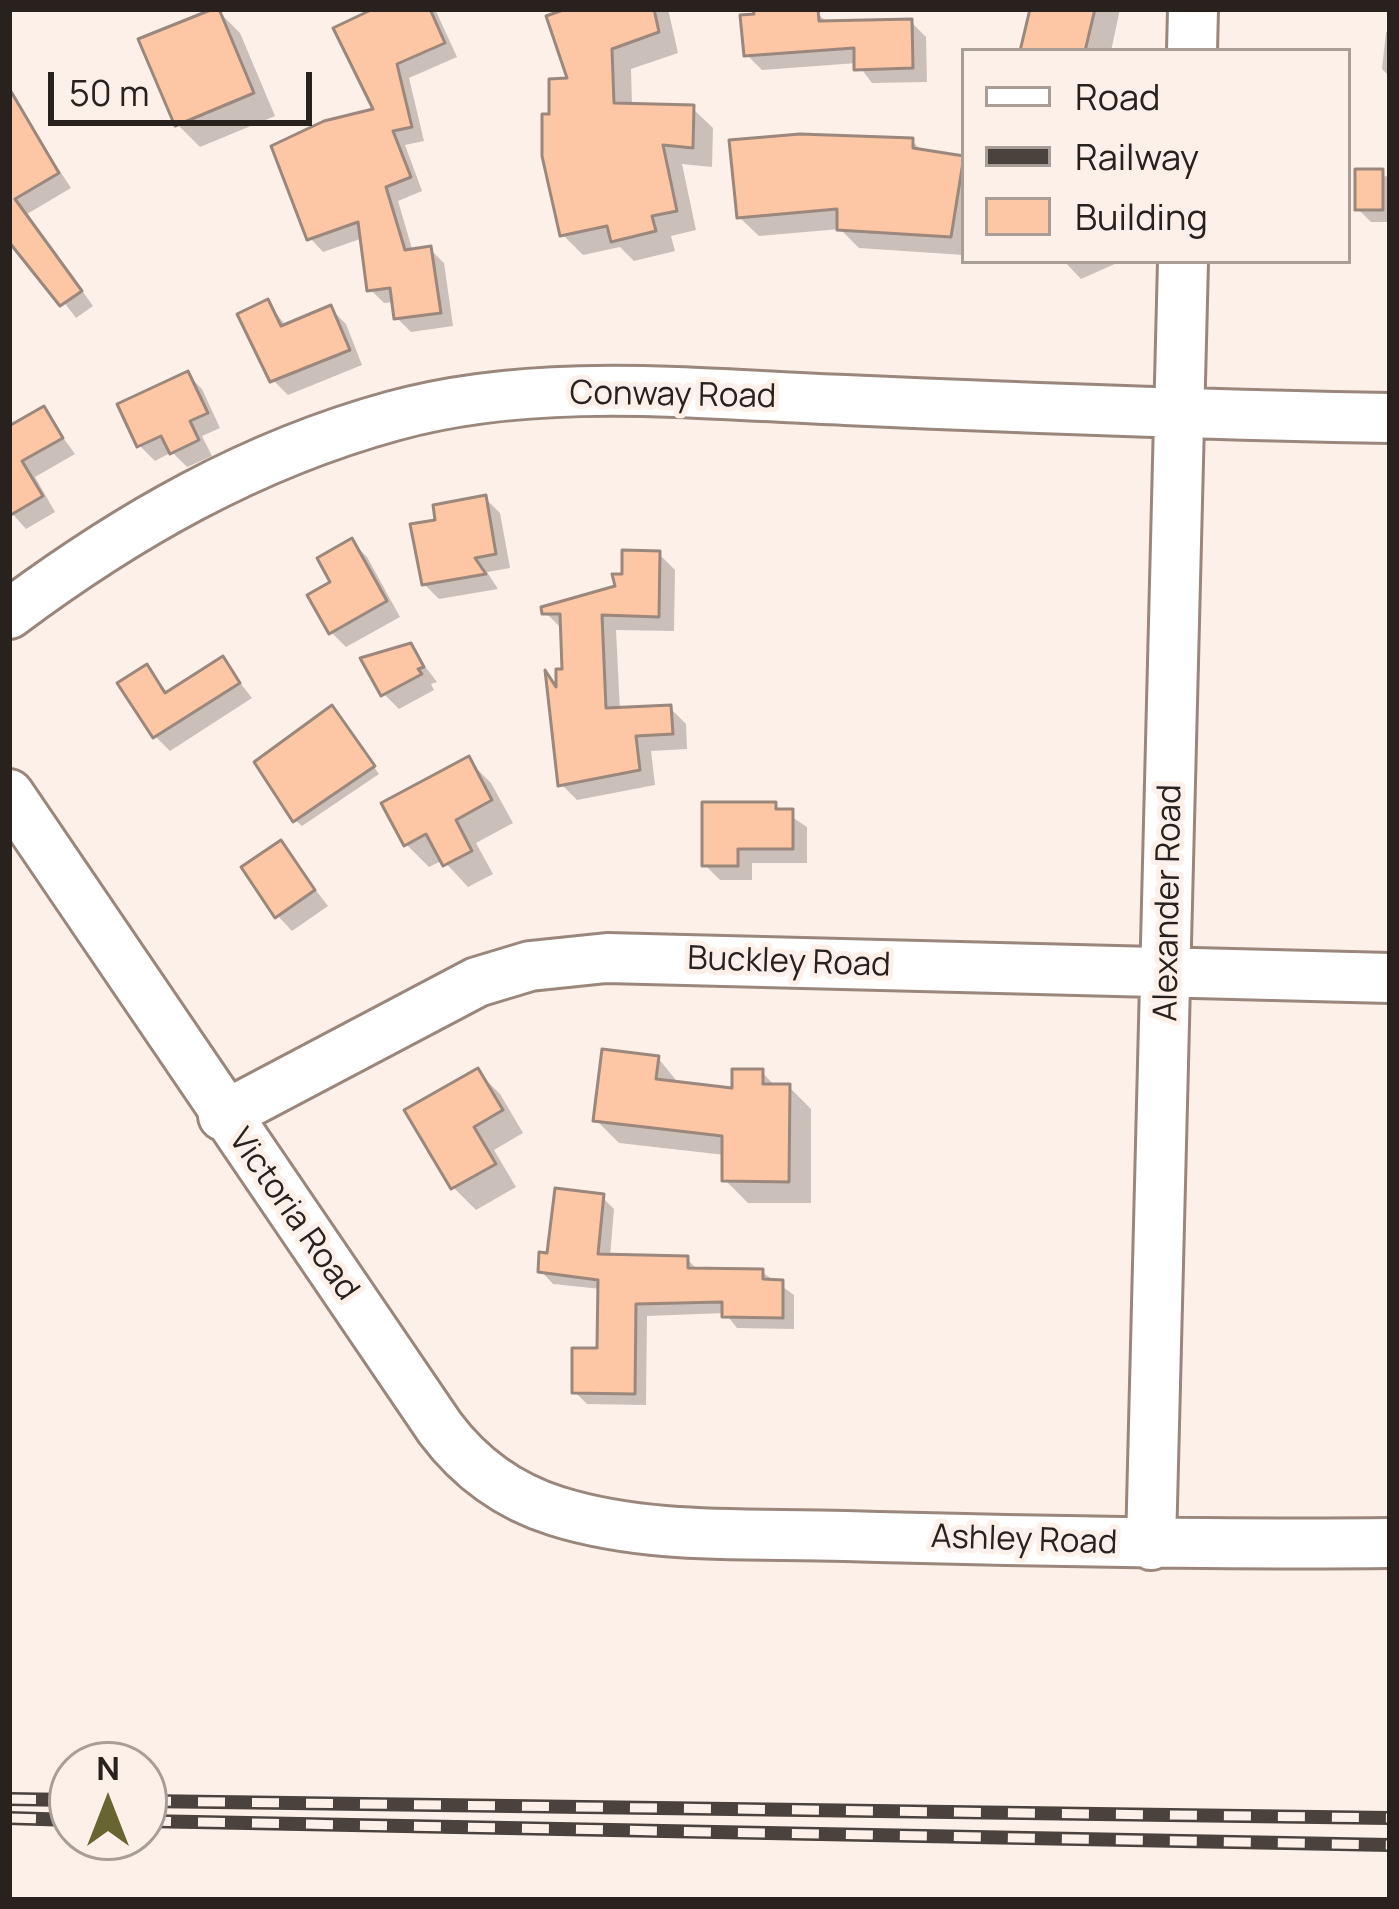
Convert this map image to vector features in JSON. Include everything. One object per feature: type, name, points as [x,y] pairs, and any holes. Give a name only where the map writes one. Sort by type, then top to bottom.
[{"type":"street","points":[[1192,48],[1193,9]]},
{"type":"street","name":"Alexander Road","points":[[1151,1545],[1183,264]]},
{"type":"street","name":"Conway Road","points":[[9,614],[181,499],[281,452],[396,415],[498,396],[692,393],[1176,415],[1390,418]]},
{"type":"street","name":"Victoria Road","points":[[9,794],[223,1115],[463,1458],[506,1490],[557,1511],[658,1531]]},
{"type":"street","name":"Buckley Road","points":[[223,1115],[477,982],[530,966],[607,958],[1390,978]]},
{"type":"street","name":"Ashley Road","points":[[658,1531],[1151,1545],[1390,1543]]},
{"type":"building","points":[[219,9],[254,93],[175,126],[138,39]]},
{"type":"building","points":[[373,9],[430,9],[445,43],[397,64],[412,127],[393,131],[411,177],[386,187],[405,250],[431,246],[441,313],[394,319],[390,288],[367,291],[358,222],[307,240],[271,146],[324,121],[373,109],[333,28]]},
{"type":"building","points":[[566,9],[654,9],[659,32],[612,49],[614,103],[694,105],[693,148],[663,145],[677,211],[652,216],[656,231],[611,242],[607,226],[560,236],[542,156],[542,114],[549,114],[549,79],[567,78],[546,16]]},
{"type":"building","points":[[753,9],[818,9],[819,21],[912,19],[913,68],[854,70],[854,48],[744,56],[740,15],[754,14]]},
{"type":"building","points":[[1030,9],[1095,9],[1086,48],[1021,48]]},
{"type":"building","points":[[9,88],[59,173],[15,199],[82,291],[60,306],[9,242]]},
{"type":"building","points":[[800,134],[913,138],[913,148],[961,156],[951,237],[837,230],[837,209],[737,218],[729,140]]},
{"type":"building","points":[[1355,169],[1383,169],[1383,210],[1355,210]]},
{"type":"building","points":[[268,299],[281,326],[331,305],[350,350],[270,382],[237,314]]},
{"type":"building","points":[[188,371],[208,413],[190,421],[199,440],[170,454],[161,436],[137,447],[117,404]]},
{"type":"building","points":[[44,406],[63,438],[22,461],[43,496],[9,516],[9,426]]},
{"type":"building","points":[[486,495],[496,554],[475,558],[486,574],[422,585],[410,524],[435,520],[433,505]]},
{"type":"building","points":[[352,538],[387,601],[329,634],[307,595],[330,582],[317,558]]},
{"type":"building","points":[[622,550],[660,551],[659,617],[602,615],[606,708],[671,705],[673,734],[636,736],[640,770],[558,786],[545,670],[556,687],[556,669],[562,669],[560,614],[542,614],[541,607],[615,586],[612,574],[622,574]]},
{"type":"building","points":[[411,643],[424,667],[418,669],[422,674],[381,696],[360,658]]},
{"type":"building","points":[[223,656],[240,683],[153,738],[117,683],[147,664],[165,693]]},
{"type":"building","points":[[332,705],[375,766],[293,822],[254,762]]},
{"type":"building","points":[[469,756],[492,800],[456,820],[472,851],[443,866],[426,834],[404,846],[381,803]]},
{"type":"building","points":[[702,802],[776,802],[776,809],[793,809],[793,849],[738,849],[738,866],[702,866]]},
{"type":"building","points":[[281,840],[315,890],[275,918],[241,867]]},
{"type":"building","points":[[602,1049],[659,1056],[656,1079],[732,1088],[732,1069],[763,1069],[763,1084],[790,1084],[789,1182],[722,1181],[722,1136],[593,1121]]},
{"type":"building","points":[[478,1068],[503,1110],[474,1127],[496,1164],[451,1189],[404,1110]]},
{"type":"building","points":[[555,1188],[604,1194],[598,1254],[688,1256],[688,1268],[763,1269],[763,1279],[783,1280],[783,1318],[722,1317],[722,1302],[636,1304],[635,1394],[572,1393],[572,1348],[597,1348],[598,1280],[538,1272],[539,1252],[547,1253]]},
{"type":"railway","points":[[9,1799],[48,1800]]},
{"type":"railway","points":[[168,1801],[1390,1818]]},
{"type":"railway","points":[[9,1818],[48,1819]]},
{"type":"railway","points":[[168,1821],[1390,1845]]}]
